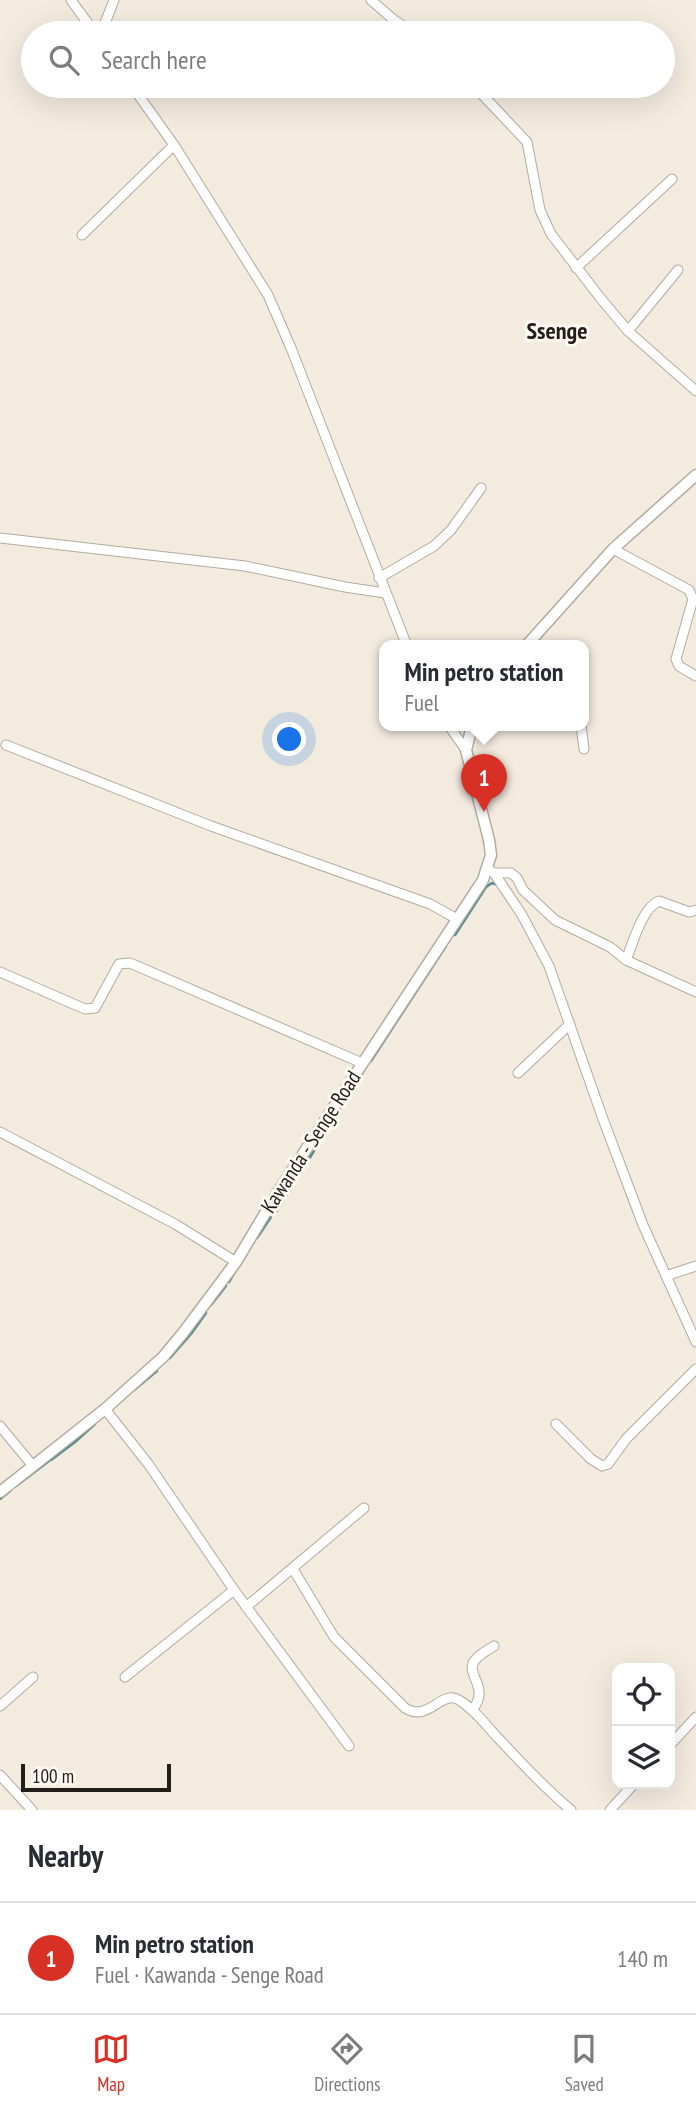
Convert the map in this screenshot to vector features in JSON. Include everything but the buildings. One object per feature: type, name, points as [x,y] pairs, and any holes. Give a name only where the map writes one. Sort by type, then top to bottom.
[{"type":"street","points":[[71,0],[86,21]]},
{"type":"street","points":[[106,21],[114,0]]},
{"type":"street","points":[[371,0],[396,21]]},
{"type":"street","points":[[141,98],[229,230],[268,295],[366,535],[379,578],[405,640]]},
{"type":"street","points":[[485,98],[527,142],[540,210],[551,234],[628,331],[696,391]]},
{"type":"street","points":[[82,235],[174,145]]},
{"type":"street","points":[[576,268],[672,179]]},
{"type":"street","points":[[628,331],[678,270]]},
{"type":"street","points":[[531,640],[614,549],[696,475]]},
{"type":"street","points":[[379,578],[433,546],[451,530],[481,488]]},
{"type":"street","points":[[0,538],[245,566],[385,593]]},
{"type":"street","points":[[614,549],[689,590],[693,598],[676,659],[679,666],[696,676]]},
{"type":"street","points":[[453,731],[466,750],[489,840],[491,871],[522,915],[549,966],[643,1226],[696,1342]]},
{"type":"street","points":[[466,750],[471,731]]},
{"type":"street","points":[[582,731],[584,749]]},
{"type":"street","points":[[6,745],[211,826],[430,904],[457,919]]},
{"type":"street","points":[[491,871],[511,873],[523,890],[555,920],[610,947],[626,960],[696,992]]},
{"type":"street","name":"Kawanda - Senge Road","points":[[0,1492],[105,1409],[163,1357],[236,1262],[362,1063],[491,871]]},
{"type":"street","points":[[626,960],[652,904],[659,901],[690,912],[696,910]]},
{"type":"street","points":[[0,972],[85,1009],[94,1009],[119,964],[130,963],[362,1063]]},
{"type":"street","points":[[518,1073],[570,1024]]},
{"type":"street","points":[[0,1132],[175,1224],[236,1262]]},
{"type":"street","points":[[666,1276],[696,1266]]},
{"type":"street","points":[[556,1424],[591,1459],[602,1466],[608,1464],[625,1439],[696,1369]]},
{"type":"street","points":[[105,1409],[149,1465],[246,1607],[349,1746]]},
{"type":"street","points":[[0,1426],[33,1466]]},
{"type":"street","points":[[246,1607],[364,1508]]},
{"type":"street","points":[[292,1569],[334,1637],[405,1708],[419,1713],[453,1697],[472,1710],[544,1788],[572,1810]]},
{"type":"street","points":[[125,1677],[234,1590]]},
{"type":"street","points":[[472,1710],[479,1703],[480,1696],[472,1667],[474,1660],[494,1646]]},
{"type":"street","points":[[0,1706],[33,1677]]},
{"type":"street","points":[[675,1740],[696,1717]]},
{"type":"street","points":[[0,1775],[32,1810]]},
{"type":"street","points":[[610,1810],[629,1789]]},
{"type":"street","points":[[15,1810],[23,1800]]},
{"type":"waterway","points":[[455,935],[486,887],[492,883],[498,885]]},
{"type":"waterway","points":[[371,1061],[446,946]]},
{"type":"waterway","points":[[276,1212],[363,1072]]},
{"type":"waterway","points":[[257,1238],[271,1217]]},
{"type":"waterway","points":[[229,1282],[236,1270]]},
{"type":"waterway","points":[[211,1305],[226,1286]]},
{"type":"waterway","points":[[170,1358],[206,1313]]},
{"type":"waterway","points":[[134,1390],[157,1371]]},
{"type":"waterway","points":[[51,1460],[95,1424]]},
{"type":"waterway","points":[[16,1486],[49,1461]]},
{"type":"waterway","points":[[0,1499],[10,1491]]},
{"type":"place","name":"Min petro station","points":[[484,812]]},
{"type":"district","name":"Ssenge","points":[[557,331]]}]
